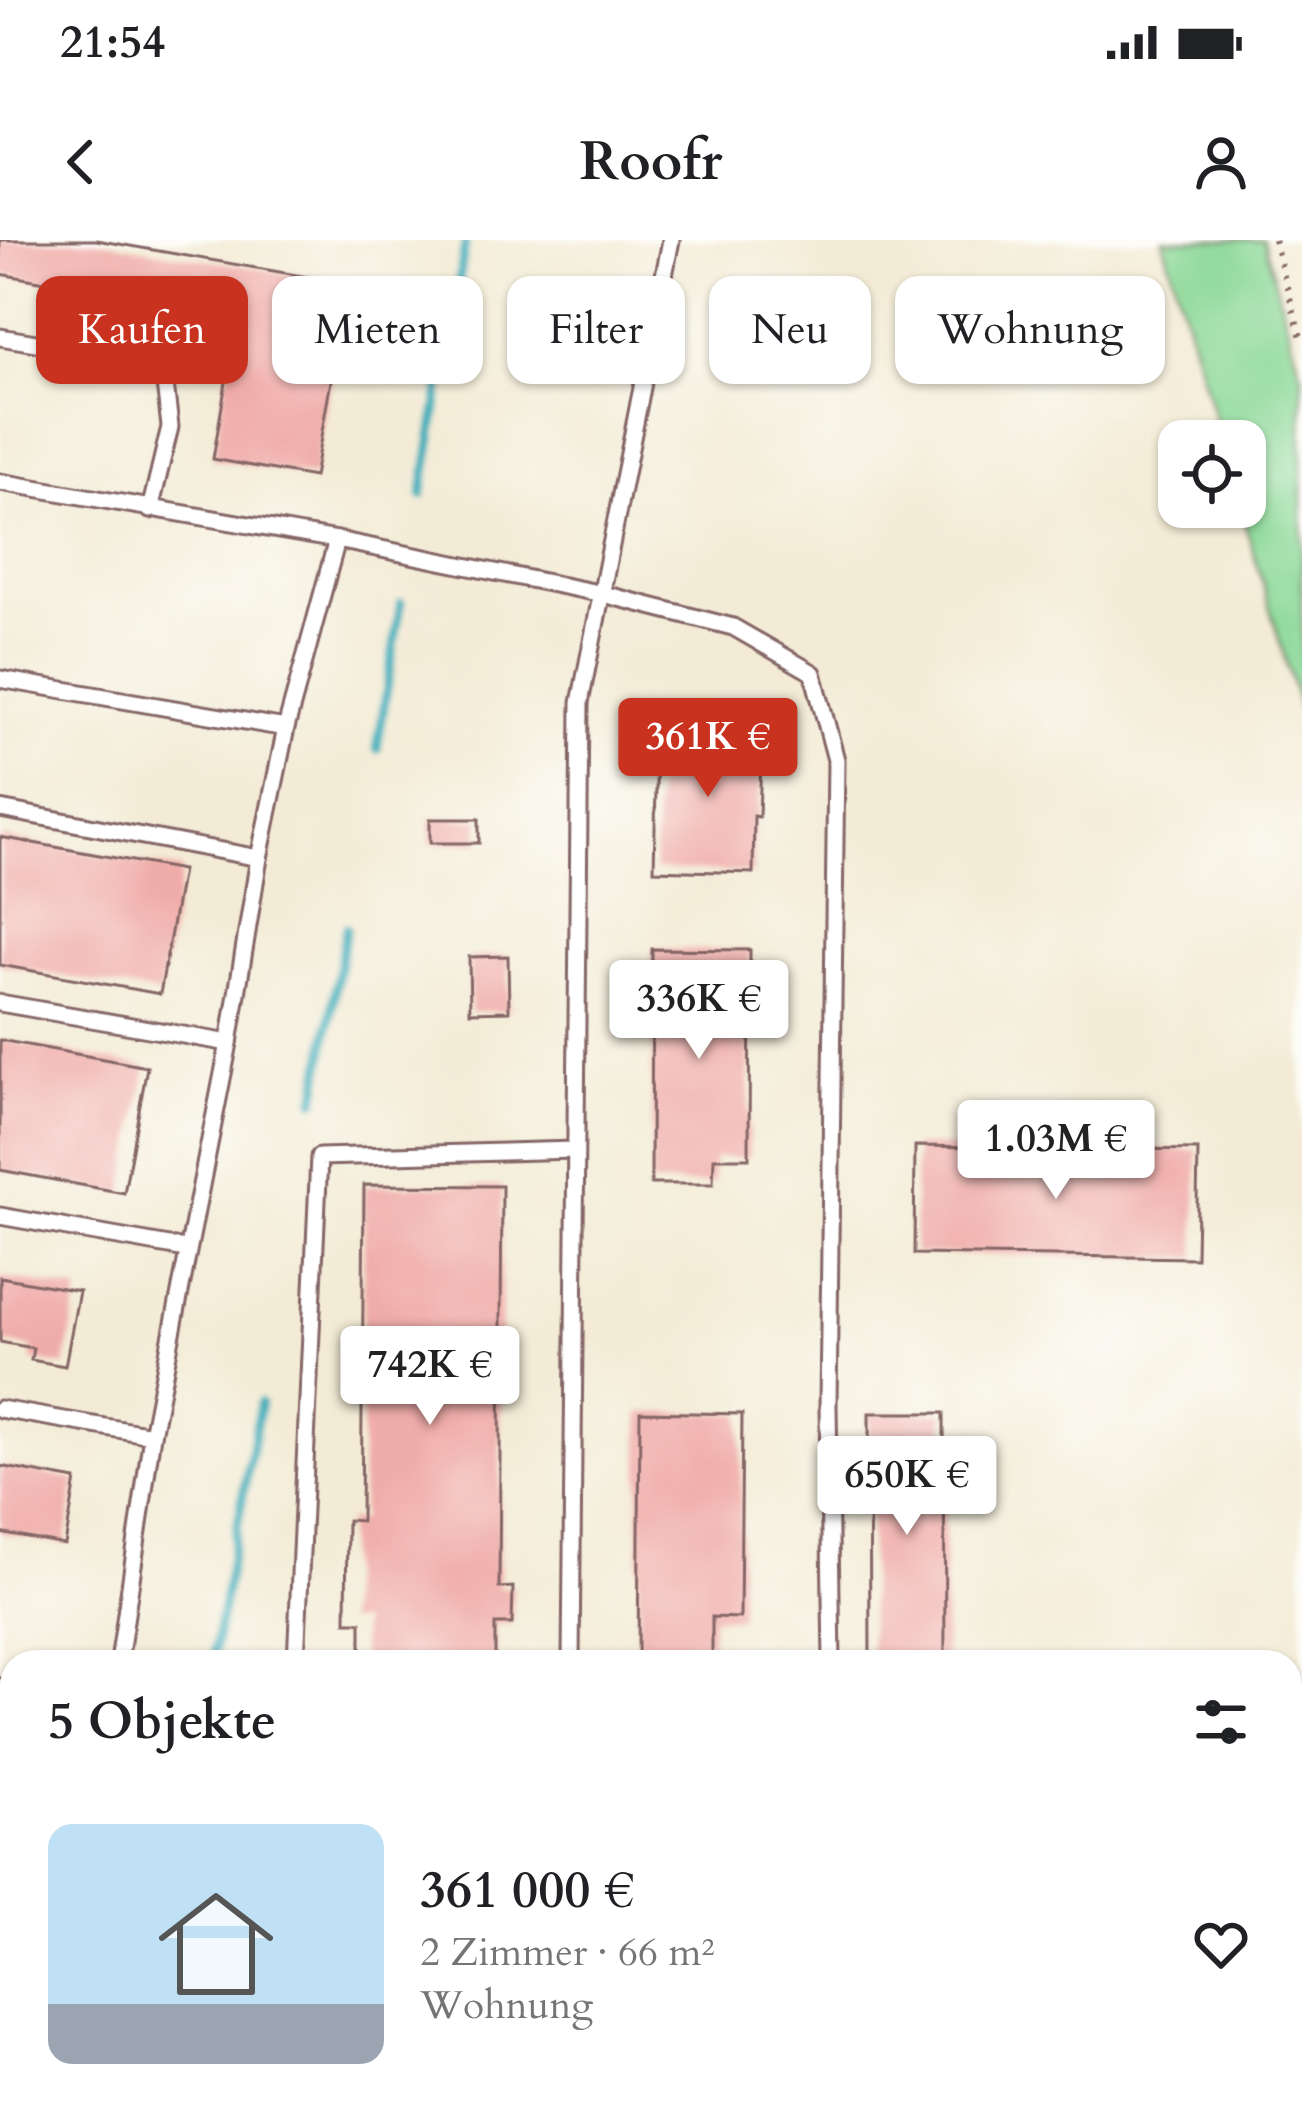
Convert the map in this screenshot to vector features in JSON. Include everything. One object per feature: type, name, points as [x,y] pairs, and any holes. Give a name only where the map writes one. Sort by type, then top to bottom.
[{"type":"lane","points":[[571,1650],[580,704],[671,240]]},
{"type":"lane","points":[[0,338],[126,358],[164,383],[170,427],[150,510]]},
{"type":"lane","points":[[0,482],[337,540],[603,594],[733,627],[813,673],[836,760],[828,1406],[832,1650]]},
{"type":"lane","points":[[121,1650],[152,1435],[229,1043],[259,858],[286,728],[337,540]]},
{"type":"lane","points":[[0,679],[286,728]]},
{"type":"lane","points":[[0,808],[259,858]]},
{"type":"lane","points":[[0,1003],[229,1043]]},
{"type":"lane","points":[[297,1650],[319,1157],[575,1150]]},
{"type":"lane","points":[[0,1216],[187,1249]]},
{"type":"lane","points":[[0,1409],[152,1435]]},
{"type":"path","points":[[1274,240],[1302,341]]},
{"type":"green space","points":[[1163,240],[1263,240],[1302,375],[1302,717],[1246,528],[1266,528],[1266,420],[1215,420]]},
{"type":"building","points":[[0,240],[96,240],[302,276],[272,276],[272,384],[330,384],[314,477],[213,459],[226,384],[248,384],[248,276],[36,276],[36,280],[0,274]]},
{"type":"building","points":[[686,725],[762,727],[753,873],[654,870],[657,746],[686,747]]},
{"type":"building","points":[[430,819],[479,819],[479,843],[430,843]]},
{"type":"building","points":[[0,837],[182,870],[160,994],[0,965]]},
{"type":"building","points":[[652,949],[750,950],[749,1158],[714,1158],[713,1184],[651,1184]]},
{"type":"building","points":[[508,956],[509,1011],[470,1012],[469,957]]},
{"type":"building","points":[[0,1040],[147,1067],[124,1193],[0,1170]]},
{"type":"building","points":[[915,1146],[1198,1150],[1196,1258],[914,1254]]},
{"type":"building","points":[[364,1185],[502,1186],[499,1588],[513,1587],[512,1624],[495,1624],[495,1650],[361,1650],[361,1622],[346,1622],[347,1520],[361,1521]]},
{"type":"building","points":[[0,1277],[79,1291],[65,1366],[31,1360],[33,1348],[0,1342]]},
{"type":"building","points":[[640,1412],[742,1414],[740,1618],[712,1617],[712,1650],[638,1650]]},
{"type":"building","points":[[869,1413],[944,1413],[945,1650],[870,1650]]},
{"type":"building","points":[[0,1466],[76,1480],[65,1545],[0,1533]]},
{"type":"waterway","points":[[422,495],[465,245]]},
{"type":"waterway","points":[[377,749],[401,603]]},
{"type":"waterway","points":[[316,1100],[346,928]]},
{"type":"waterway","points":[[214,1650],[260,1403]]}]
